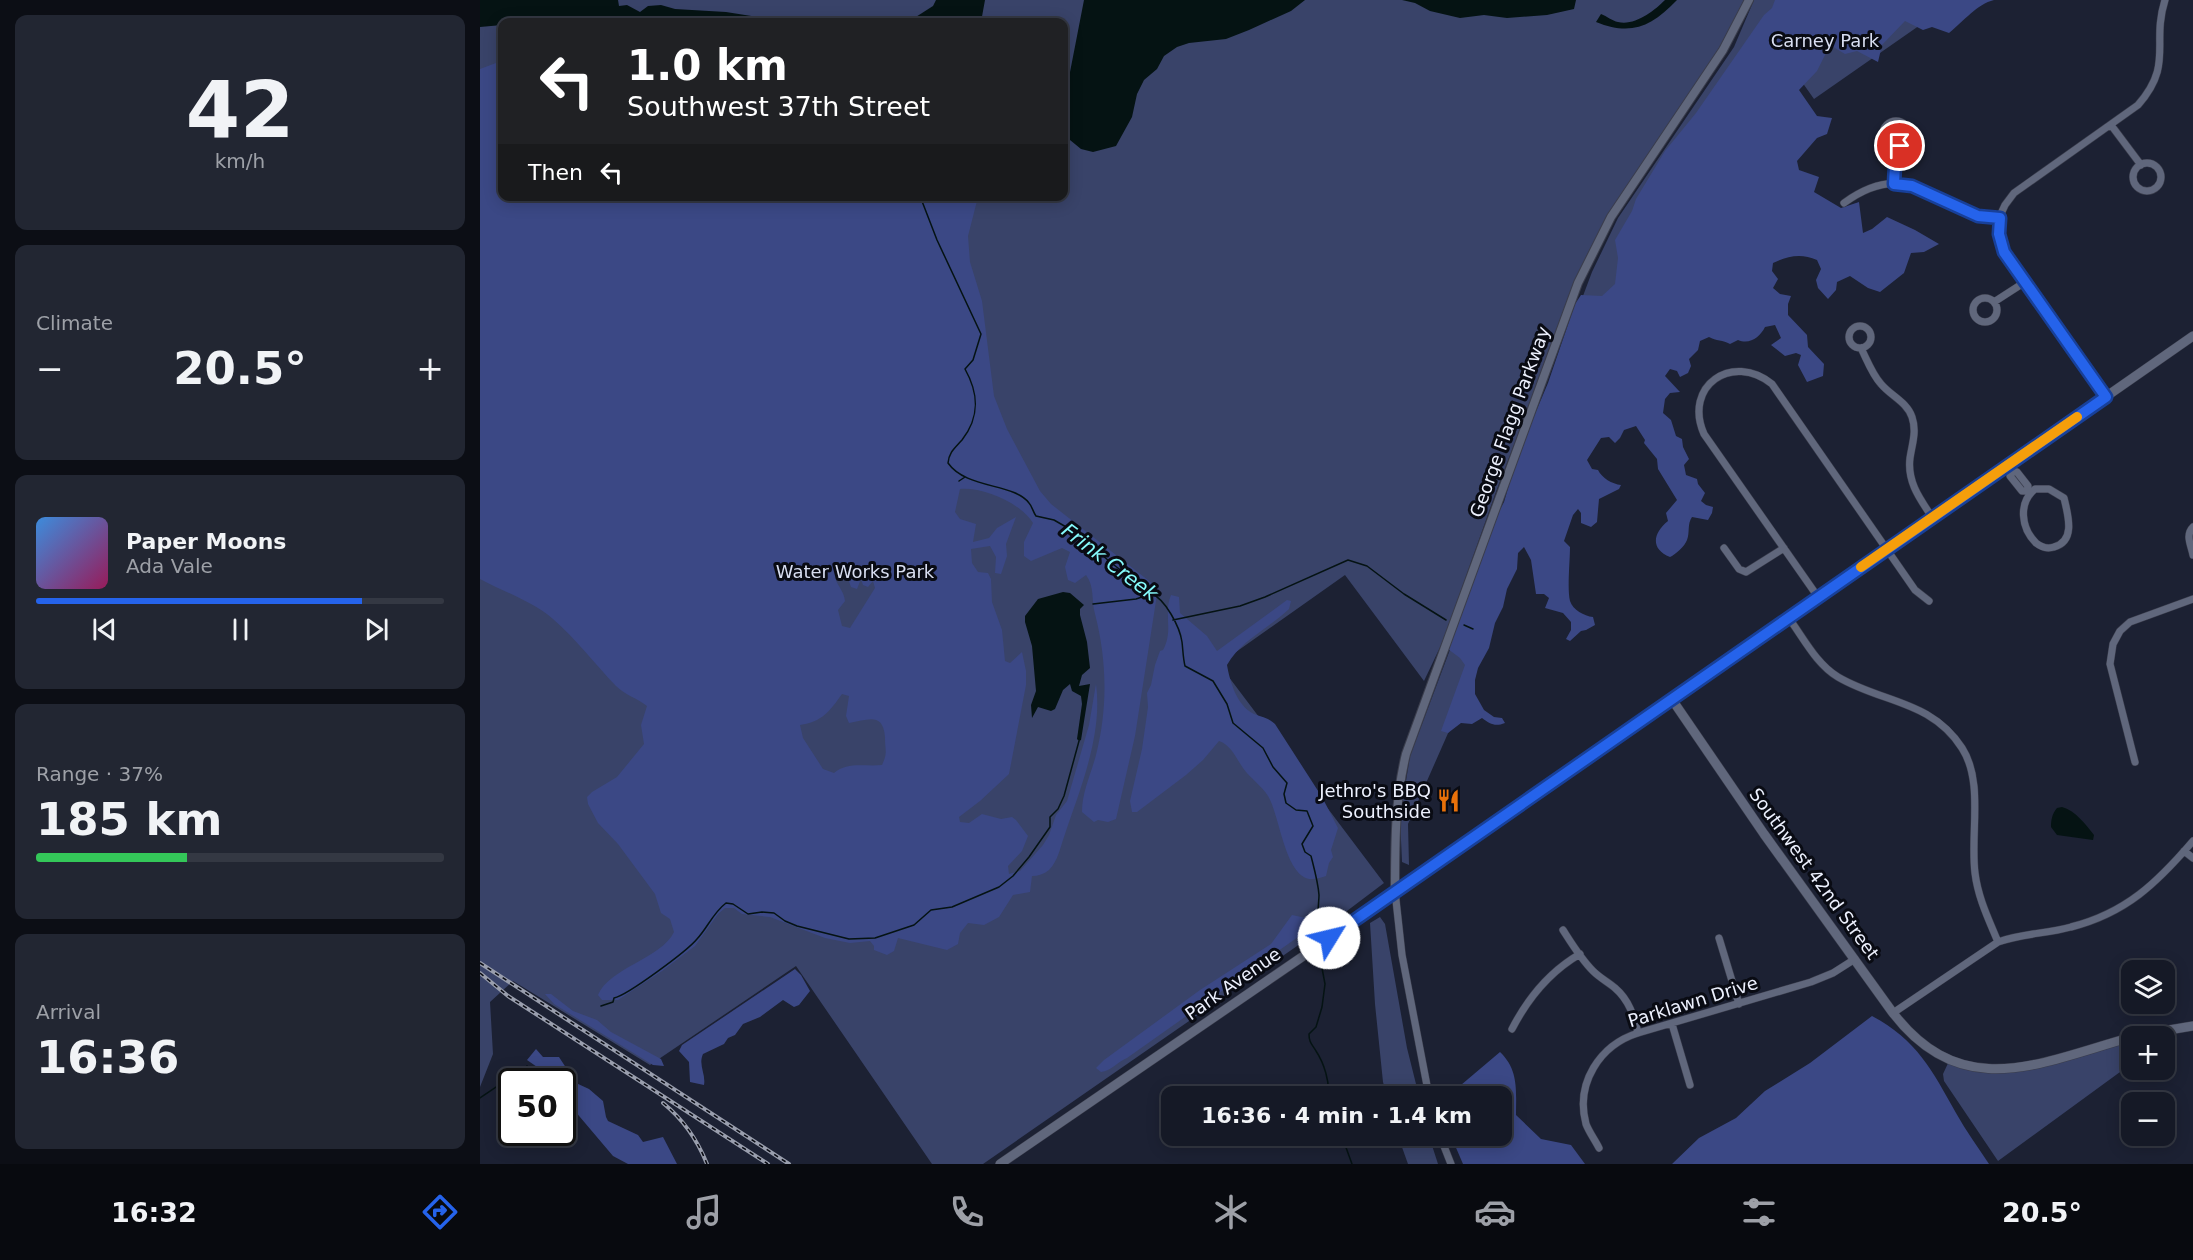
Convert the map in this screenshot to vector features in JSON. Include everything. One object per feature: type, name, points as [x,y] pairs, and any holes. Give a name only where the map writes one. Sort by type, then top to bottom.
[{"type":"main road","name":"Park Avenue","points":[[1000,1164],[1932,517],[2009,468],[2193,336]]},
{"type":"main road","name":"Southwest 42nd Street","points":[[1671,699],[1764,834],[1893,1012],[1917,1039],[1943,1056],[1971,1066],[2007,1069],[2032,1065],[2121,1040]]},
{"type":"main road","name":"Southwest 42nd Street","points":[[2175,1029],[2193,1026]]},
{"type":"street","name":"George Flagg Parkway","points":[[1395,891],[1397,794],[1406,753],[1578,283],[1611,217],[1723,50],[1749,0]]},
{"type":"street","points":[[2106,397],[2002,248],[1999,234],[2000,218],[2005,205],[2014,194],[2138,105],[2148,94],[2156,80],[2161,58],[2160,21],[2165,0]]},
{"type":"street","points":[[2111,125],[2141,165]]},
{"type":"street","points":[[1894,184],[1896,146]]},
{"type":"street","points":[[2152,164],[2159,169],[2160,180],[2155,188],[2145,190],[2137,186],[2134,173],[2141,165],[2152,164]]},
{"type":"street","points":[[1844,203],[1865,190],[1880,185],[1894,184],[1912,186],[1978,216],[2000,218]]},
{"type":"street","points":[[1994,302],[2025,282]]},
{"type":"street","points":[[1861,348],[1875,376],[1905,405],[1913,419],[1915,435],[1910,458],[1911,478],[1918,497],[1932,517]]},
{"type":"street","points":[[1818,597],[1701,426],[1698,412],[1702,395],[1709,384],[1719,376],[1736,370],[1749,371],[1762,376],[1772,384],[1915,590],[1929,601]]},
{"type":"street","points":[[2009,468],[2017,472],[2028,486],[2022,509],[2035,542],[2042,547],[2055,547],[2067,536],[2070,528],[2064,498],[2049,489],[2035,489],[2028,493]]},
{"type":"street","points":[[2193,527],[2189,532],[2193,555]]},
{"type":"street","points":[[1724,548],[1739,569],[1746,572],[1784,548]]},
{"type":"street","points":[[2135,762],[2110,664],[2113,644],[2120,631],[2130,622],[2193,599]]},
{"type":"street","points":[[1788,617],[1817,658],[1829,670],[1852,684],[1926,712],[1950,732],[1962,749],[1973,774],[1974,859],[1977,886],[1998,942]]},
{"type":"street","points":[[1893,1012],[1998,942],[2017,936],[2068,928],[2106,915],[2132,901],[2155,883],[2193,841]]},
{"type":"street","points":[[2184,851],[2193,858]]},
{"type":"street","points":[[1395,891],[1402,955],[1427,1086]]},
{"type":"street","points":[[1563,930],[1595,973],[1617,989],[1625,999],[1632,1011],[1638,1033]]},
{"type":"street","points":[[1719,938],[1739,1004]]},
{"type":"street","points":[[1512,1029],[1520,1012],[1541,985],[1580,954]]},
{"type":"street","name":"Parklawn Drive","points":[[1599,1148],[1589,1131],[1583,1110],[1586,1082],[1592,1069],[1616,1042],[1638,1033],[1822,978],[1855,959]]},
{"type":"street","points":[[1672,1024],[1690,1085]]},
{"type":"street","points":[[1444,1146],[1451,1164]]},
{"type":"green space","name":"Water Works Park","points":[[480,0],[1744,0],[1712,60],[1615,206],[1586,257],[1497,489],[1443,641],[1424,681],[1345,575],[1219,664],[1384,883],[1339,917],[983,1164],[932,1164],[796,966],[650,1065],[513,981],[490,1002],[493,1054],[480,1087]]},
{"type":"green space","name":"Carney Park","points":[[1754,0],[1956,0],[1814,99],[1778,48],[1629,256],[1460,706],[1408,824],[1409,865],[1402,862],[1400,818],[1410,756],[1592,272],[1618,218],[1734,47]]},
{"type":"green space","name":"Carney Park","points":[[1775,0],[1994,0],[1976,9],[1949,33],[1932,27],[1923,30],[1905,21],[1882,45],[1878,62],[1857,51],[1845,54],[1830,45],[1817,71],[1799,90],[1817,116],[1832,118],[1827,134],[1817,138],[1797,161],[1799,170],[1819,177],[1814,192],[1841,208],[1859,202],[1863,233],[1887,217],[1939,244],[1924,252],[1911,253],[1904,273],[1880,292],[1868,288],[1850,276],[1837,282],[1836,290],[1828,299],[1818,288],[1816,280],[1821,269],[1817,260],[1795,256],[1773,263],[1772,271],[1778,279],[1773,288],[1780,294],[1791,296],[1788,315],[1807,335],[1808,347],[1824,364],[1823,376],[1807,382],[1798,365],[1801,355],[1796,353],[1785,356],[1771,345],[1781,338],[1775,325],[1765,327],[1757,337],[1750,341],[1738,340],[1730,344],[1709,337],[1700,341],[1698,350],[1689,359],[1691,366],[1688,373],[1680,377],[1677,371],[1670,369],[1665,376],[1680,392],[1670,393],[1665,399],[1663,413],[1671,420],[1676,436],[1682,439],[1689,459],[1684,465],[1686,475],[1697,479],[1705,493],[1701,501],[1713,507],[1708,520],[1692,517],[1684,545],[1670,557],[1664,554],[1659,550],[1656,540],[1659,531],[1668,521],[1666,513],[1677,500],[1658,469],[1657,459],[1644,443],[1645,440],[1636,426],[1624,430],[1615,443],[1609,437],[1601,438],[1587,460],[1592,469],[1598,470],[1611,482],[1621,485],[1619,489],[1599,499],[1597,522],[1591,527],[1581,523],[1581,513],[1578,509],[1573,515],[1564,541],[1570,547],[1570,601],[1579,612],[1593,617],[1595,625],[1581,631],[1570,641],[1566,639],[1571,630],[1571,622],[1563,613],[1545,608],[1549,598],[1544,594],[1536,594],[1531,560],[1524,547],[1518,553],[1517,569],[1507,589],[1489,648],[1478,668],[1475,680],[1475,694],[1484,710],[1494,717],[1502,718],[1505,723],[1493,724],[1482,718],[1472,724],[1461,723],[1448,733],[1441,731],[1465,665],[1448,649],[1495,519],[1504,502],[1518,454],[1548,383],[1575,304],[1581,295],[1602,296],[1615,284],[1618,258],[1615,240],[1632,211],[1636,199],[1665,151],[1696,113],[1764,15],[1772,8]]},
{"type":"green space","points":[[498,63],[498,201],[977,201],[968,236],[970,262],[982,301],[994,396],[1007,429],[1040,491],[1051,504],[1158,588],[1135,736],[1116,819],[1108,822],[1098,820],[1094,822],[1082,812],[1085,790],[1100,737],[1104,702],[1102,649],[1089,580],[1086,575],[1075,583],[1068,580],[1065,567],[1070,552],[1062,548],[1031,561],[1024,556],[1024,542],[1033,523],[1020,509],[990,494],[960,489],[955,512],[960,519],[976,524],[973,542],[989,538],[997,528],[1016,517],[1006,544],[1007,556],[1001,574],[995,573],[996,557],[990,546],[971,549],[972,563],[978,572],[988,573],[991,579],[992,602],[1002,630],[1005,661],[1010,663],[1022,652],[1026,685],[1009,774],[959,817],[960,822],[969,823],[982,814],[1001,819],[1012,817],[1016,820],[1028,836],[1022,851],[1008,866],[1009,874],[1020,871],[1043,845],[1056,815],[1067,801],[1089,725],[1096,684],[1096,723],[1089,762],[1055,863],[1045,873],[1032,876],[1030,892],[1013,895],[999,917],[984,925],[968,923],[960,933],[958,944],[947,950],[898,938],[894,951],[887,955],[874,950],[870,941],[850,943],[825,938],[770,917],[742,914],[734,908],[725,908],[695,946],[662,971],[618,1000],[602,1000],[598,995],[613,977],[659,949],[674,932],[670,919],[661,913],[655,894],[618,844],[598,823],[588,804],[587,797],[617,777],[644,744],[641,725],[647,706],[616,686],[553,619],[527,602],[480,579],[480,69]],"holes":[[[840,570],[847,576],[851,587],[857,589],[861,579],[863,585],[868,587],[873,581],[875,588],[850,628],[842,626],[838,610],[845,601],[835,576]],[[842,694],[849,696],[846,716],[849,723],[878,721],[884,729],[885,757],[882,765],[851,766],[834,773],[823,769],[803,738],[800,725],[808,724],[825,715]]]},
{"type":"green space","points":[[1171,595],[1179,597],[1180,613],[1207,636],[1217,651],[1287,600],[1291,601],[1289,609],[1239,649],[1227,665],[1232,686],[1243,705],[1254,714],[1275,724],[1322,797],[1338,828],[1331,850],[1333,857],[1326,876],[1312,879],[1303,876],[1295,869],[1284,845],[1268,796],[1246,772],[1230,749],[1219,741],[1186,775],[1137,812],[1132,812],[1130,801],[1142,749],[1148,707],[1147,693],[1160,651],[1163,650],[1168,636],[1168,609]]},
{"type":"green space","points":[[1292,915],[1306,918],[1310,923],[1308,930],[1127,1058],[1105,1071],[1101,1072],[1096,1068],[1200,990],[1271,944]]},
{"type":"green space","points":[[1380,917],[1385,924],[1407,1048],[1416,1086],[1384,1086],[1383,1082],[1370,923]]},
{"type":"green space","points":[[795,969],[810,991],[799,1005],[794,1007],[783,1000],[760,1017],[743,1024],[724,1044],[703,1054],[701,1062],[704,1085],[690,1082],[689,1062],[679,1051],[682,1045]]},
{"type":"green space","points":[[545,994],[551,994],[573,1011],[597,1020],[611,1032],[661,1059],[664,1066],[653,1065],[554,1004]]},
{"type":"green space","points":[[1872,1016],[1901,1035],[1922,1057],[1989,1164],[1672,1164],[1699,1138],[1736,1118],[1765,1091],[1810,1063]]},
{"type":"green space","points":[[2121,1040],[2121,1071],[1998,1161],[1944,1081],[1943,1074],[1950,1059],[2007,1069]]},
{"type":"green space","points":[[536,1049],[543,1057],[559,1057],[566,1068],[539,1068],[527,1060]]},
{"type":"green space","points":[[1500,1052],[1511,1066],[1515,1081],[1516,1115],[1541,1139],[1571,1145],[1585,1164],[1463,1164],[1455,1146],[1512,1146],[1512,1086],[1460,1086]]},
{"type":"green space","points":[[576,1083],[589,1089],[603,1101],[608,1121],[638,1135],[643,1142],[663,1137],[677,1164],[628,1164],[613,1156],[576,1112]]},
{"type":"green space","points":[[1402,1146],[1432,1146],[1438,1164],[1408,1164]]},
{"type":"shaded area","points":[[480,0],[618,0],[619,6],[627,5],[640,12],[648,6],[661,5],[675,9],[726,12],[764,18],[498,18],[498,25],[480,27]]},
{"type":"shaded area","points":[[936,0],[985,0],[982,18],[914,18],[933,6]]},
{"type":"shaded area","points":[[1084,0],[1305,0],[1291,11],[1249,30],[1226,39],[1189,43],[1177,47],[1164,56],[1157,69],[1144,80],[1137,94],[1132,117],[1116,146],[1093,152],[1081,149],[1070,140],[1068,136],[1068,82]]},
{"type":"shaded area","points":[[1402,0],[1576,0],[1574,9],[1547,15],[1507,18],[1484,15],[1460,18],[1430,11],[1415,3]]},
{"type":"shaded area","points":[[1665,0],[1677,0],[1658,17],[1640,26],[1620,28],[1596,22],[1601,14],[1616,21],[1631,22],[1650,13]]},
{"type":"shaded area","points":[[1063,592],[1070,593],[1084,605],[1080,609],[1080,615],[1087,642],[1090,668],[1082,675],[1079,686],[1090,684],[1079,741],[1077,739],[1081,696],[1072,691],[1070,684],[1063,690],[1055,709],[1051,711],[1038,707],[1032,718],[1031,705],[1036,691],[1032,646],[1025,616],[1038,599]]},
{"type":"shaded area","points":[[2062,807],[2071,811],[2084,823],[2094,835],[2093,840],[2057,835],[2051,827],[2052,819],[2057,808]]},
{"type":"waterway","name":"Frink Creek","points":[[922,201],[937,240],[981,334],[973,360],[965,369],[973,387],[975,414],[968,431],[951,453],[948,463],[966,477],[1022,497],[1030,504],[1036,516],[1054,520],[1080,535],[1110,562],[1162,602],[1178,629],[1185,666],[1213,681],[1227,704],[1233,723],[1263,748],[1273,767],[1287,783],[1284,794],[1286,803],[1296,810],[1307,811],[1313,826],[1302,844],[1305,852],[1311,856],[1316,875],[1319,919]]},
{"type":"waterway","name":"Frink Creek","points":[[959,481],[965,477]]},
{"type":"waterway","points":[[1173,620],[1240,606],[1348,560],[1367,566],[1404,594],[1446,620]]},
{"type":"waterway","points":[[1093,604],[1136,599],[1151,594]]},
{"type":"waterway","points":[[1464,625],[1473,629]]},
{"type":"waterway","points":[[601,1006],[613,1002],[614,998],[644,981],[682,953],[697,939],[726,903],[733,904],[748,914],[774,913],[797,926],[849,939],[875,938],[914,925],[931,910],[952,907],[999,887],[1013,876],[1050,827],[1050,817],[1058,809],[1064,796],[1079,741]]},
{"type":"waterway","name":"Frink Creek","points":[[1322,968],[1325,984],[1322,1007],[1316,1027],[1309,1037],[1322,1061],[1328,1086]]},
{"type":"waterway","points":[[480,1098],[527,1066]]},
{"type":"waterway","name":"Frink Creek","points":[[1345,1146],[1352,1164]]},
{"type":"railway","points":[[480,963],[789,1164]]},
{"type":"railway","points":[[480,973],[508,996],[768,1164]]},
{"type":"railway","points":[[663,1103],[689,1130],[707,1164]]},
{"type":"slow traffic","points":[[1861,567],[2077,417]]},
{"type":"place","name":"Jethro's BBQ Southside","points":[[1449,801]]},
{"type":"route","points":[[1329,938],[1406,882],[2106,397],[2004,252],[1999,234],[2000,218],[1978,216],[1912,186],[1894,184],[1896,146],[1900,146]]}]
